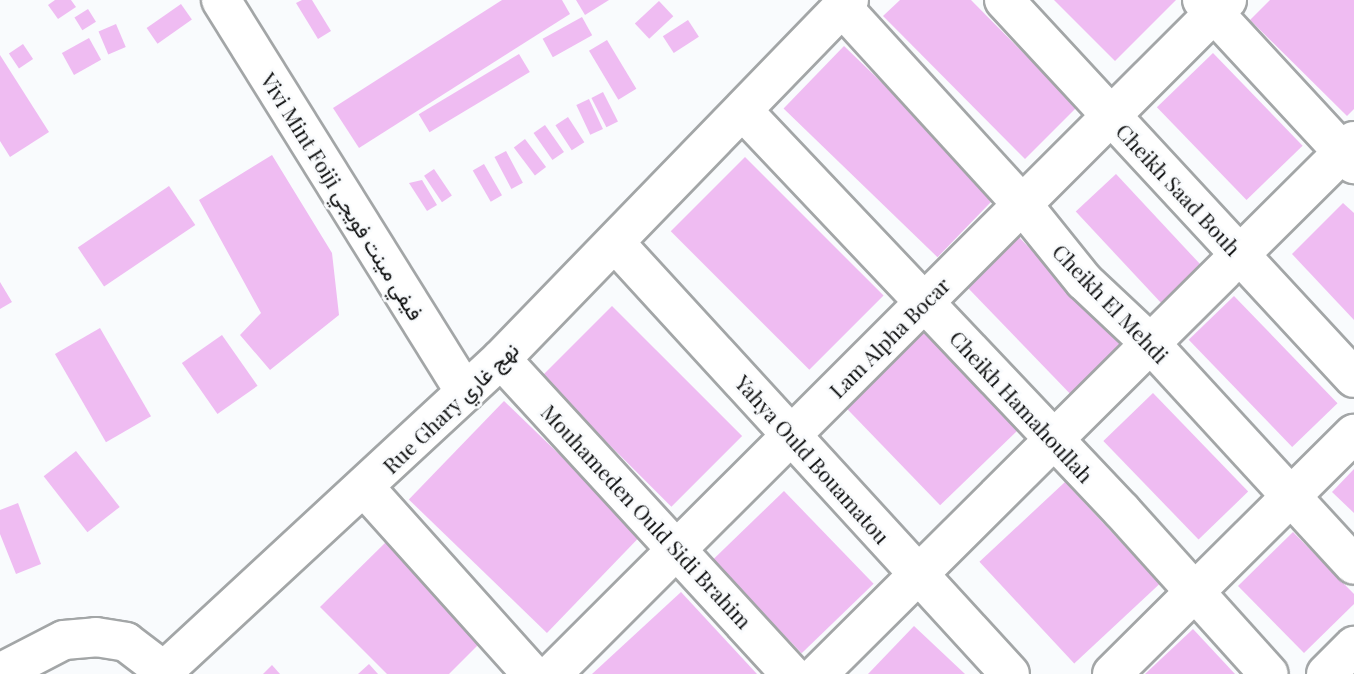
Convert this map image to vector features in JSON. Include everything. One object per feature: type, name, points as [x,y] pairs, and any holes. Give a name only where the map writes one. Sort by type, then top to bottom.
[{"type":"street","name":"Vivi Mint Foiji فيفي مينت فويجي","points":[[221,0],[465,392]]},
{"type":"street","name":"Cheikh Saad Bouh","points":[[1004,0],[1354,378]]},
{"type":"street","name":"Rue Ghary نهج غاري","points":[[0,673],[64,640],[96,637],[126,642],[167,672],[501,359],[616,244],[845,3]]},
{"type":"street","name":"Cheikh El Mehdi","points":[[845,3],[1022,204],[1084,281],[1150,343],[1354,565]]},
{"type":"street","name":"Lam Alpha Bocar","points":[[552,674],[1111,116],[1214,4]]},
{"type":"street","points":[[818,674],[1150,343],[1350,152],[1214,4]]},
{"type":"street","name":"Cheikh Hamahoullah","points":[[743,111],[925,302],[1269,674]]},
{"type":"street","name":"Yahya Ould Bouamatou","points":[[616,244],[1010,674]]},
{"type":"street","name":"Mouhameden Ould Sidi Brahim","points":[[501,359],[678,548],[791,674]]},
{"type":"street","points":[[1112,674],[1354,434]]},
{"type":"street","points":[[365,488],[532,674]]},
{"type":"street","points":[[1326,674],[1354,646]]},
{"type":"building","points":[[55,0],[71,0],[76,7],[58,19],[48,5]]},
{"type":"building","points":[[312,0],[331,31],[318,39],[296,3]]},
{"type":"building","points":[[502,0],[562,0],[570,14],[359,148],[333,108]]},
{"type":"building","points":[[576,0],[609,0],[585,15]]},
{"type":"building","points":[[900,0],[971,0],[1077,107],[1025,159],[883,16]]},
{"type":"building","points":[[1054,0],[1176,0],[1115,61]]},
{"type":"building","points":[[1270,0],[1354,0],[1354,109],[1347,116],[1250,20]]},
{"type":"building","points":[[659,1],[673,16],[649,39],[635,24]]},
{"type":"building","points":[[181,4],[192,20],[157,44],[147,28]]},
{"type":"building","points":[[88,9],[96,22],[82,30],[74,17]]},
{"type":"building","points":[[582,17],[592,35],[553,57],[543,39]]},
{"type":"building","points":[[688,20],[699,37],[674,53],[663,36]]},
{"type":"building","points":[[116,24],[126,47],[108,54],[99,31]]},
{"type":"building","points":[[89,38],[101,60],[74,75],[62,53]]},
{"type":"building","points":[[607,40],[636,89],[618,100],[589,51]]},
{"type":"building","points":[[23,44],[33,59],[19,68],[9,54]]},
{"type":"building","points":[[844,46],[998,195],[938,257],[784,109]]},
{"type":"building","points":[[1213,53],[1303,146],[1247,200],[1157,107]]},
{"type":"building","points":[[519,54],[530,72],[430,132],[419,114]]},
{"type":"building","points":[[0,55],[49,132],[10,157],[0,141]]},
{"type":"building","points":[[603,92],[618,121],[606,127],[591,98]]},
{"type":"building","points":[[589,99],[603,129],[590,135],[576,105]]},
{"type":"building","points":[[568,117],[584,142],[572,150],[555,125]]},
{"type":"building","points":[[545,125],[564,152],[552,160],[534,133]]},
{"type":"building","points":[[525,139],[546,167],[535,175],[514,147]]},
{"type":"building","points":[[506,151],[523,183],[511,189],[495,157]]},
{"type":"building","points":[[272,155],[332,253],[339,315],[270,370],[240,335],[261,313],[199,200]]},
{"type":"building","points":[[745,157],[884,296],[809,370],[671,231]]},
{"type":"building","points":[[484,164],[502,195],[491,202],[473,170]]},
{"type":"building","points":[[434,169],[452,196],[442,202],[424,176]]},
{"type":"building","points":[[1116,174],[1204,268],[1164,306],[1076,212]]},
{"type":"building","points":[[422,180],[437,205],[427,211],[409,183]]},
{"type":"building","points":[[169,186],[195,225],[104,286],[78,248]]},
{"type":"building","points":[[1343,203],[1354,213],[1354,320],[1292,254]]},
{"type":"building","points":[[1014,232],[1123,345],[1071,395],[962,282]]},
{"type":"building","points":[[0,282],[12,302],[0,309]]},
{"type":"building","points":[[1234,296],[1338,403],[1292,447],[1189,340]]},
{"type":"building","points":[[612,306],[742,436],[671,507],[541,377]]},
{"type":"building","points":[[927,326],[1023,425],[940,505],[844,406]]},
{"type":"building","points":[[100,328],[151,416],[106,442],[55,354]]},
{"type":"building","points":[[222,335],[258,386],[217,414],[182,363]]},
{"type":"building","points":[[1153,393],[1248,492],[1199,539],[1103,441]]},
{"type":"building","points":[[504,401],[642,534],[547,633],[409,500]]},
{"type":"building","points":[[76,451],[120,507],[87,532],[44,476]]},
{"type":"building","points":[[1354,469],[1354,513],[1332,492]]},
{"type":"building","points":[[1065,482],[1160,584],[1074,663],[979,562]]},
{"type":"building","points":[[784,491],[874,584],[802,653],[712,560]]},
{"type":"building","points":[[18,503],[41,564],[16,574],[0,534],[0,510]]},
{"type":"building","points":[[1293,532],[1354,594],[1354,604],[1304,653],[1238,586]]},
{"type":"building","points":[[387,541],[485,638],[449,674],[387,674],[320,607]]},
{"type":"building","points":[[681,592],[757,674],[592,674]]},
{"type":"building","points":[[914,626],[965,674],[868,674]]},
{"type":"building","points":[[1193,629],[1235,674],[1145,674]]},
{"type":"building","points":[[369,664],[378,674],[358,674]]},
{"type":"building","points":[[272,665],[280,674],[263,674]]}]
